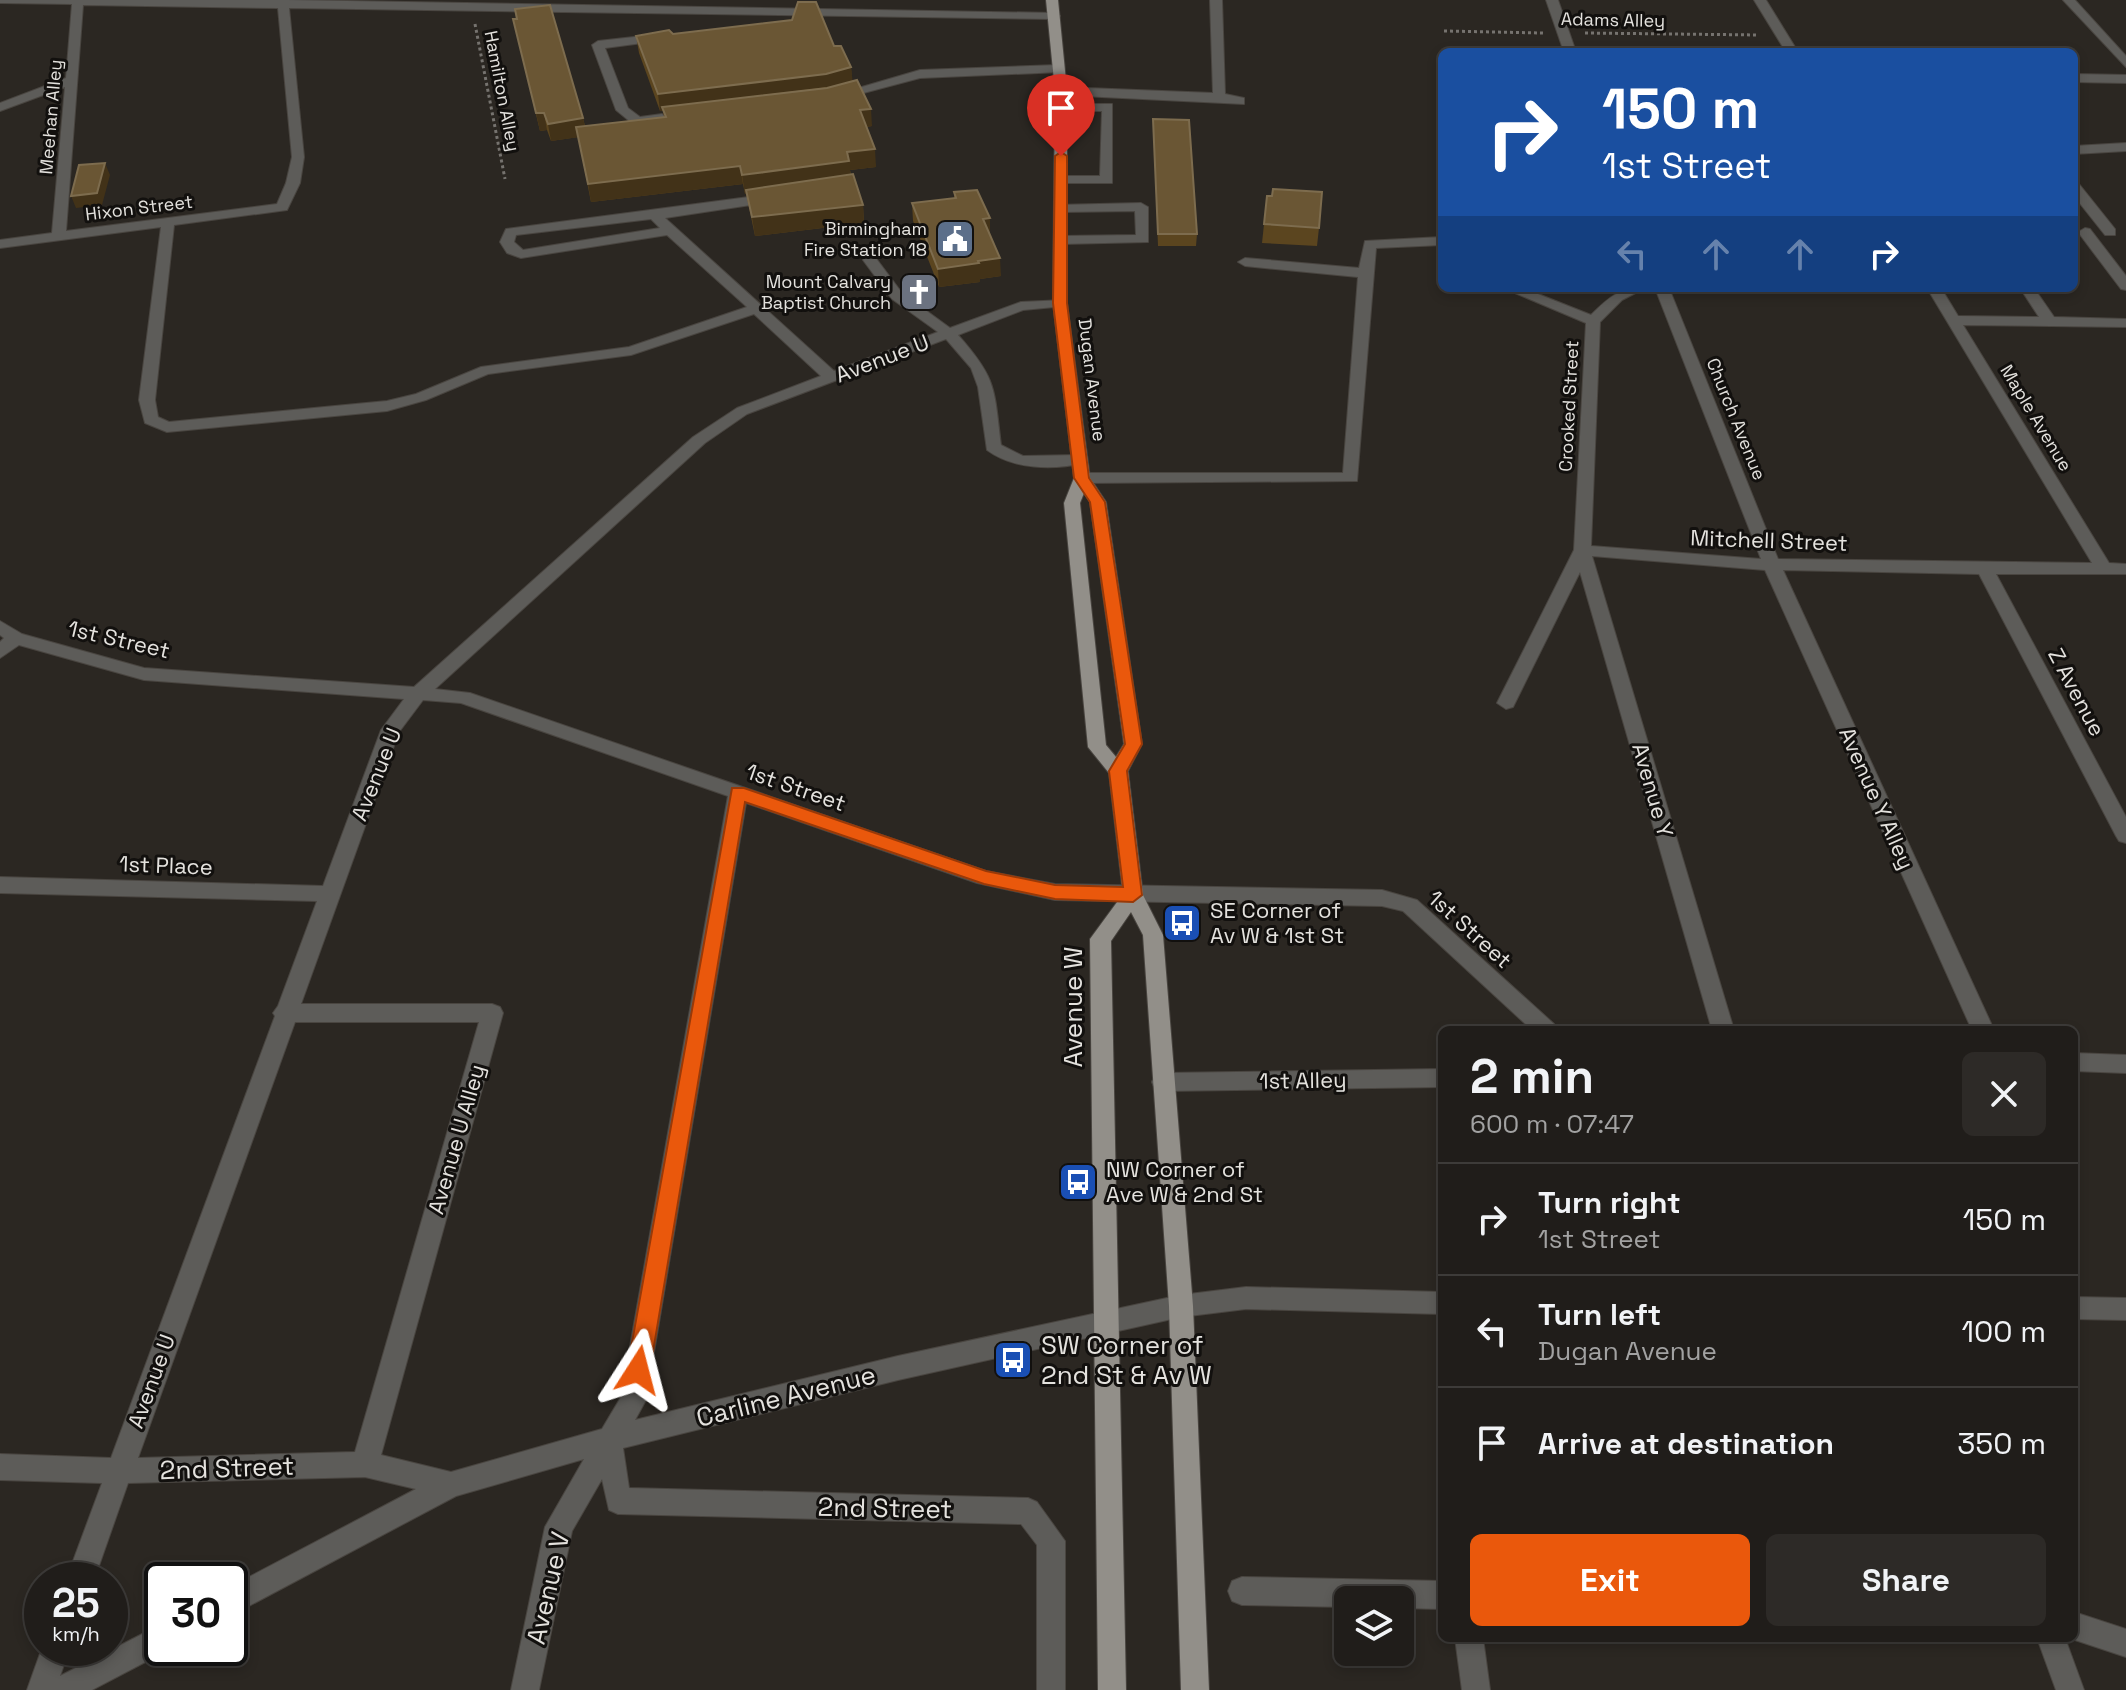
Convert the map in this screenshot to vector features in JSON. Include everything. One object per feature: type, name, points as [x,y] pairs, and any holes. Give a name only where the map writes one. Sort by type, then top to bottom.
[{"type":"main road","name":"Dugan Avenue","points":[[1052,0],[1061,99],[1060,303],[1080,469],[1072,503],[1097,747],[1118,771],[1133,895]]},
{"type":"main road","name":"Dugan Avenue","points":[[1080,469],[1098,502],[1133,744],[1118,771]]},
{"type":"main road","points":[[1133,895],[1153,935],[1181,1306],[1195,1690]]},
{"type":"main road","name":"Avenue W","points":[[1112,1690],[1100,939],[1133,895]]},
{"type":"street","points":[[0,0],[1054,16]]},
{"type":"street","points":[[1216,0],[1219,97]]},
{"type":"street","points":[[1552,0],[1569,48]]},
{"type":"street","points":[[1760,0],[1790,48]]},
{"type":"street","points":[[2069,0],[2126,63]]},
{"type":"street","name":"Meehan Alley","points":[[59,236],[78,2]]},
{"type":"street","name":"Hixon Street","points":[[0,244],[282,207],[293,183],[298,157],[283,2]]},
{"type":"street","points":[[672,37],[598,45],[622,110],[637,121],[681,115]]},
{"type":"street","points":[[828,98],[920,74],[1058,69]]},
{"type":"street","points":[[2078,78],[2126,79]]},
{"type":"street","points":[[0,107],[74,79]]},
{"type":"street","points":[[1061,99],[1219,97],[1240,101]]},
{"type":"street","points":[[1061,99],[1108,107],[1107,180],[1061,180]]},
{"type":"street","points":[[2078,150],[2126,147]]},
{"type":"street","points":[[2078,192],[2110,232]]},
{"type":"street","points":[[670,230],[521,254],[512,250],[507,242],[511,232],[791,195]]},
{"type":"street","points":[[1061,208],[1141,207],[1143,239],[1061,240]]},
{"type":"street","points":[[1106,208],[1108,239]]},
{"type":"street","points":[[654,215],[831,377]]},
{"type":"street","points":[[168,222],[147,400],[151,420],[167,427],[387,406],[421,397],[486,370],[631,351],[756,309]]},
{"type":"street","points":[[2079,232],[2126,232]]},
{"type":"street","points":[[2079,232],[2126,286]]},
{"type":"street","points":[[870,260],[897,296],[948,333],[978,367],[986,387],[993,447],[1004,456],[1080,469],[1351,478],[1365,273],[1370,244],[1438,241]]},
{"type":"street","points":[[1245,262],[1365,273]]},
{"type":"street","points":[[1520,292],[1593,321]]},
{"type":"street","name":"Crooked Street","points":[[1582,550],[1593,321],[1617,297],[1629,292]]},
{"type":"street","name":"Church Avenue","points":[[1664,292],[1772,565]]},
{"type":"street","name":"Maple Avenue","points":[[1936,292],[2103,568]]},
{"type":"street","points":[[2030,292],[2050,322]]},
{"type":"street","name":"Avenue U","points":[[86,1562],[284,1013],[390,730],[417,695],[699,440],[742,411],[1021,306],[1060,303]]},
{"type":"street","points":[[1953,320],[2126,323]]},
{"type":"street","points":[[1506,703],[1582,550]]},
{"type":"street","name":"Mitchell Street","points":[[1582,550],[1668,560],[1772,565],[1986,571],[2126,569]]},
{"type":"street","name":"Avenue Y","points":[[1582,550],[1722,1026]]},
{"type":"street","name":"Avenue Y Alley","points":[[1772,565],[1981,1026]]},
{"type":"street","name":"Z Avenue","points":[[1986,571],[2126,836]]},
{"type":"street","points":[[0,652],[8,633]]},
{"type":"street","name":"1st Street","points":[[8,633],[144,674],[463,697],[984,878],[1055,892],[1382,898],[1410,905],[1542,1026]]},
{"type":"street","name":"Avenue V","points":[[525,1690],[559,1527],[633,1400],[738,793]]},
{"type":"street","name":"1st Place","points":[[0,885],[331,894]]},
{"type":"street","name":"Avenue U Alley","points":[[284,1013],[492,1013],[365,1464]]},
{"type":"street","points":[[2078,1062],[2126,1064]]},
{"type":"street","name":"1st Alley","points":[[1163,1082],[1438,1078]]},
{"type":"street","points":[[1181,1306],[1246,1298],[1438,1303]]},
{"type":"street","name":"Carline Avenue","points":[[248,1592],[451,1485],[609,1439],[898,1368],[1181,1306]]},
{"type":"street","points":[[2078,1308],[2126,1309]]},
{"type":"street","name":"2nd Street","points":[[609,1439],[618,1501],[1028,1511],[1051,1541],[1051,1690]]},
{"type":"street","name":"2nd Street","points":[[0,1467],[118,1471],[365,1464],[451,1485]]},
{"type":"street","points":[[1242,1591],[1438,1595]]},
{"type":"street","points":[[2078,1627],[2126,1643]]},
{"type":"street","points":[[1470,1642],[1476,1690]]},
{"type":"street","points":[[2052,1642],[2070,1690]]},
{"type":"street","points":[[63,1690],[144,1647]]},
{"type":"street","points":[[41,1690],[50,1666]]},
{"type":"path","name":"Hamilton Alley","points":[[472,7],[505,179]]},
{"type":"path","name":"Adams Alley","points":[[1444,31],[1782,36]]},
{"type":"building","points":[[798,2],[816,2],[834,46],[841,46],[851,67],[826,74],[658,94],[636,36],[669,30],[673,34],[792,20]]},
{"type":"building","points":[[550,5],[583,118],[548,124],[544,113],[536,113],[513,19],[517,19],[515,9]]},
{"type":"building","points":[[857,80],[871,109],[860,110],[875,149],[847,152],[849,161],[742,175],[740,166],[588,184],[576,127],[666,117],[662,107],[827,88]]},
{"type":"building","points":[[1153,119],[1189,120],[1197,234],[1158,234]]},
{"type":"building","points":[[105,163],[97,193],[71,196],[79,165]]},
{"type":"building","points":[[853,174],[863,205],[752,217],[746,190]]},
{"type":"building","points":[[1273,189],[1322,192],[1319,228],[1264,224],[1267,196],[1272,196]]},
{"type":"building","points":[[977,190],[990,218],[983,219],[1000,258],[938,269],[912,203],[956,198],[954,192]]},
{"type":"place","name":"Birmingham Fire Station 18","points":[[955,239]]},
{"type":"place","name":"Mount Calvary Baptist Church","points":[[919,292]]},
{"type":"place","name":"SE Corner of Av W & 1st St","points":[[1182,923]]},
{"type":"place","name":"NW Corner of Ave W & 2nd St","points":[[1078,1182]]},
{"type":"place","name":"SW Corner of 2nd St & Av W","points":[[1013,1360]]},
{"type":"route","points":[[638,1370],[738,793],[984,878],[1055,892],[1133,895],[1118,771],[1133,744],[1098,502],[1082,478],[1060,303],[1061,156]]}]
